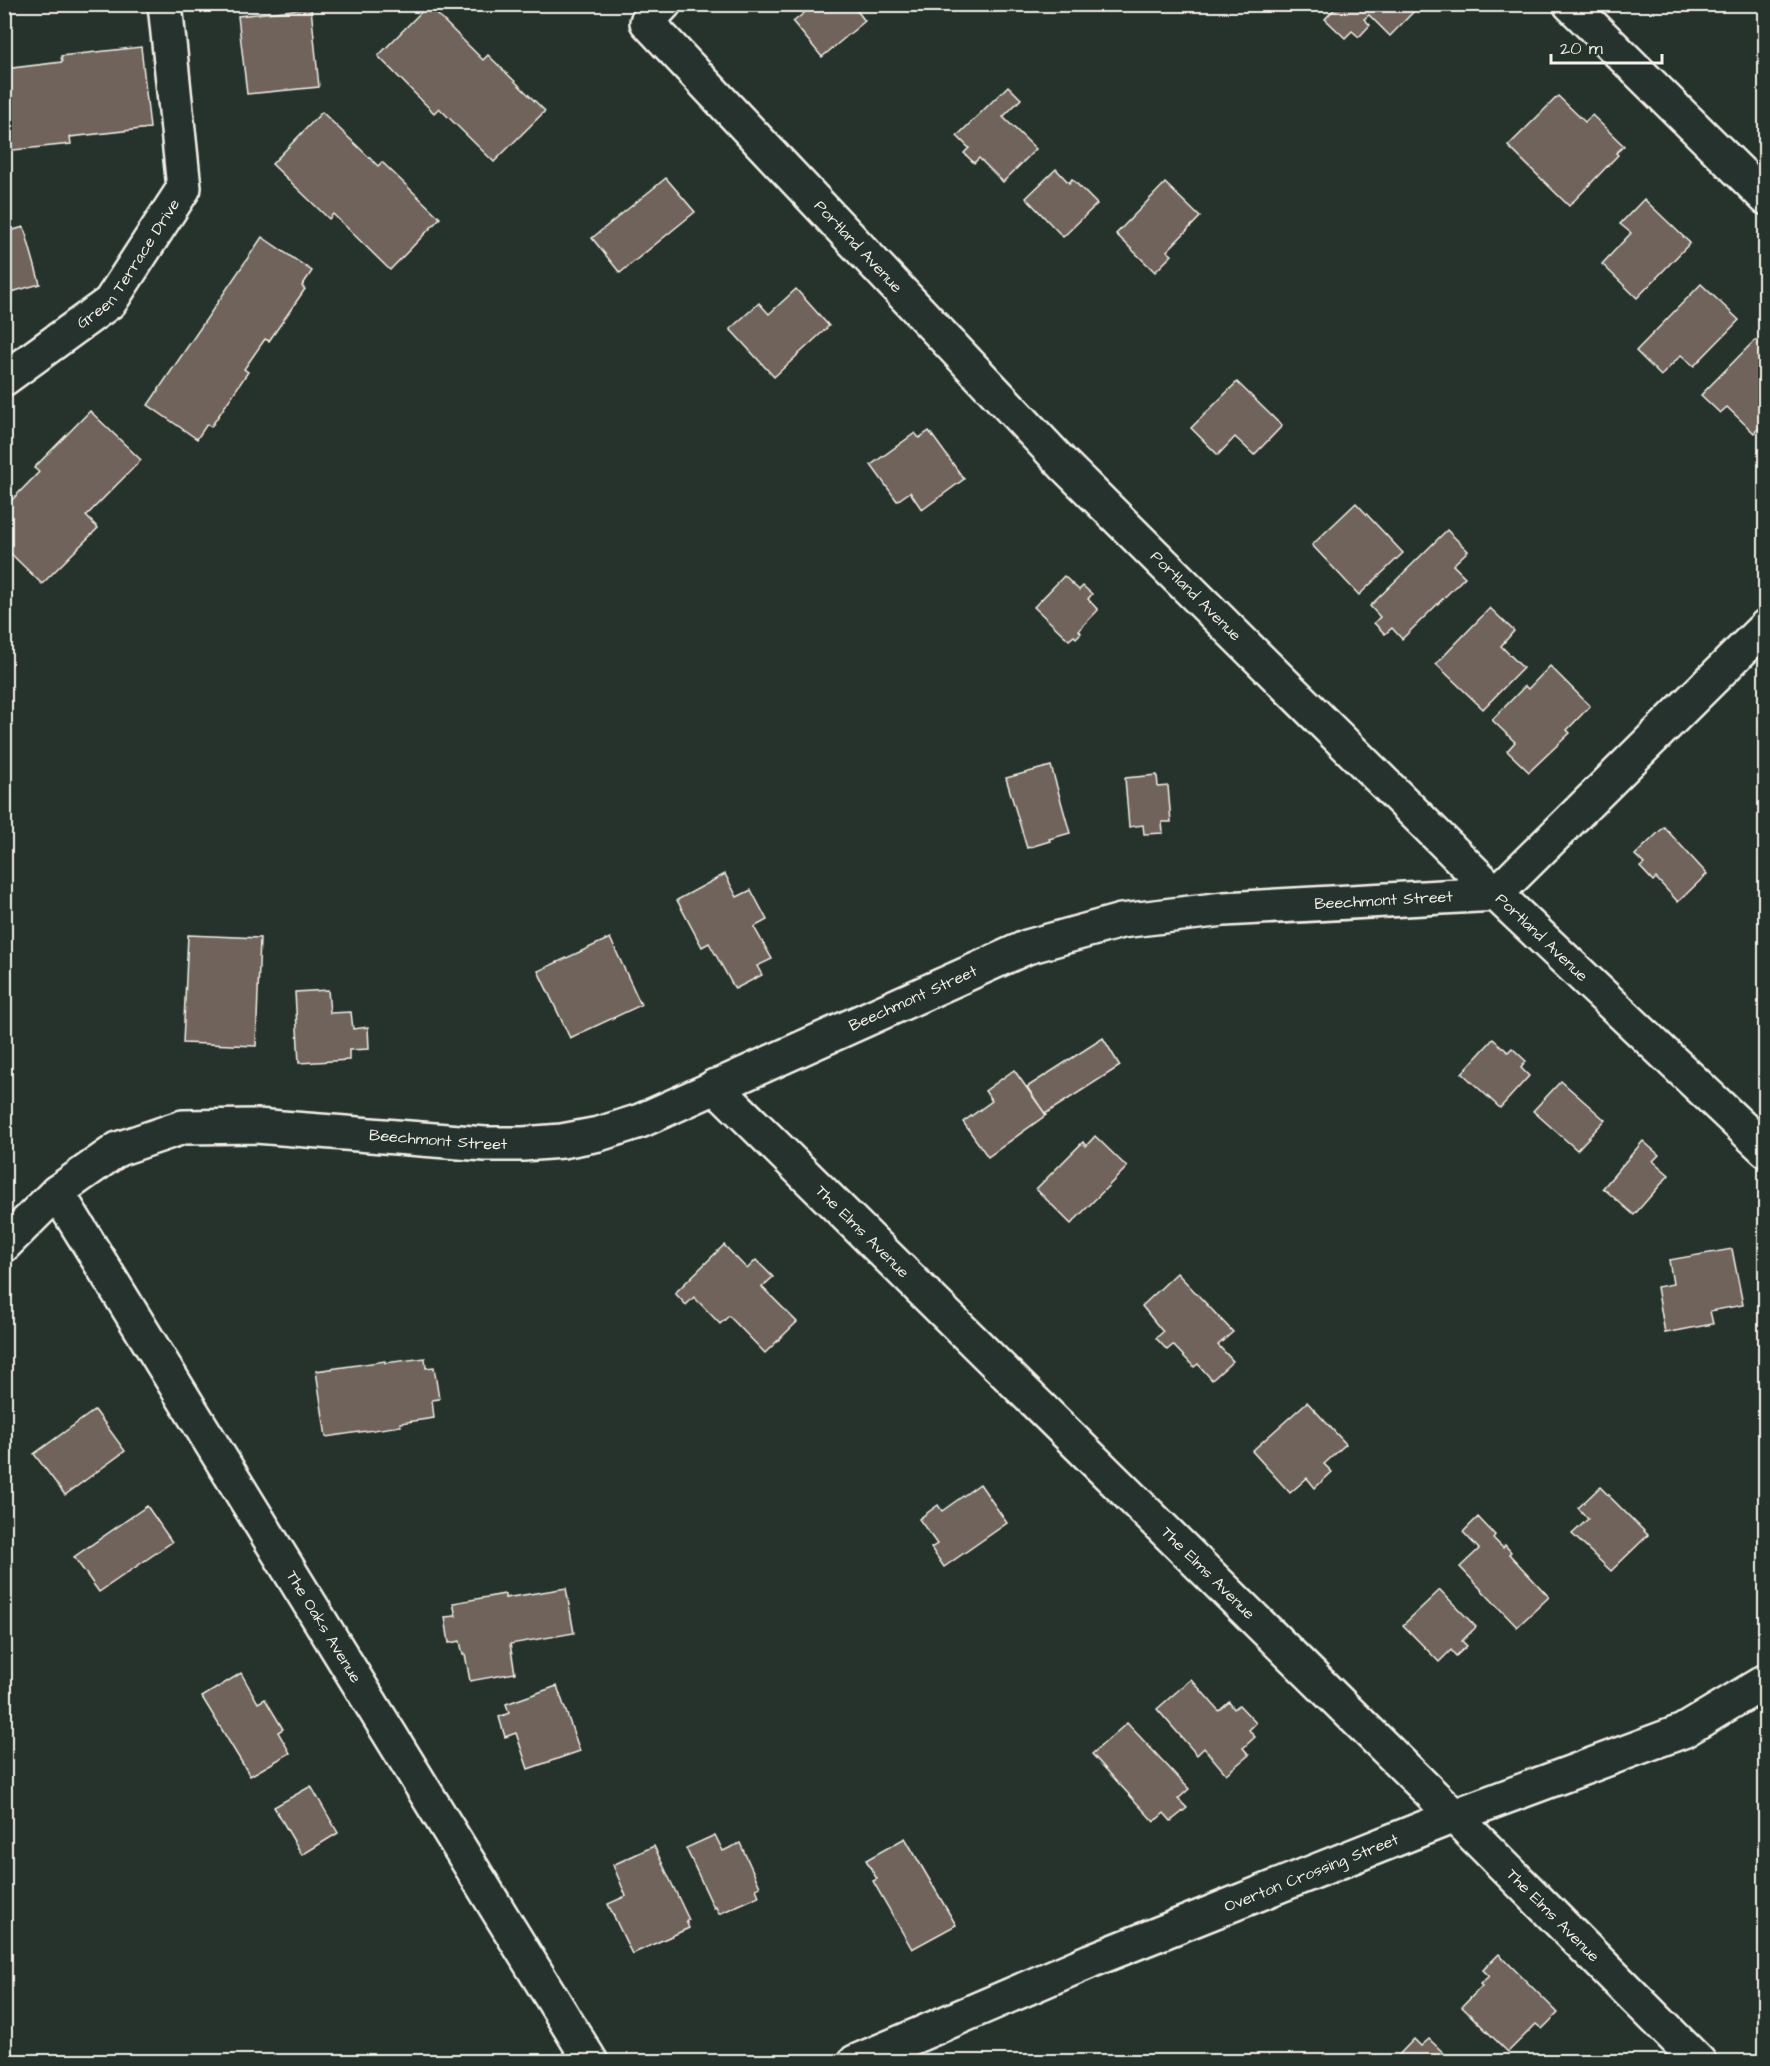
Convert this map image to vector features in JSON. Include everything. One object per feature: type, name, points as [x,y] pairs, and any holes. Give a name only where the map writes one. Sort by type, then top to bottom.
[{"type":"street","name":"Green Terrace Drive","points":[[4,379],[110,302],[184,188],[165,4]]},
{"type":"street","points":[[1570,4],[1766,198]]},
{"type":"street","name":"Portland Avenue","points":[[656,13],[1064,465],[1496,894],[1766,1150]]},
{"type":"street","points":[[1496,894],[1766,626]]},
{"type":"street","name":"Beechmont Street","points":[[4,1245],[57,1192],[118,1149],[183,1126],[256,1126],[485,1144],[562,1141],[599,1134],[640,1120],[1027,946],[1121,921],[1224,909],[1496,894]]},
{"type":"street","name":"The Elms Avenue","points":[[715,1086],[1699,2061]]},
{"type":"street","name":"The Oaks Avenue","points":[[57,1192],[591,2061]]},
{"type":"street","name":"Overton Crossing Street","points":[[871,2058],[1090,1961],[1454,1816],[1683,1731],[1766,1681]]},
{"type":"building","points":[[805,4],[852,4],[865,21],[822,57],[793,22],[809,9]]},
{"type":"building","points":[[1339,4],[1421,4],[1390,36],[1369,15],[1364,19],[1370,25],[1359,37],[1352,31],[1345,38],[1325,19]]},
{"type":"building","points":[[428,5],[483,60],[488,55],[545,111],[494,162],[439,108],[434,113],[378,56]]},
{"type":"building","points":[[311,8],[319,87],[247,94],[238,16]]},
{"type":"building","points":[[141,47],[150,128],[70,137],[71,144],[4,151],[4,69],[62,62],[61,56]]},
{"type":"building","points":[[1008,86],[1021,99],[1003,117],[1036,149],[1003,182],[979,158],[974,163],[964,153],[969,148],[957,136]]},
{"type":"building","points":[[1558,96],[1585,122],[1592,115],[1624,146],[1569,206],[1508,146]]},
{"type":"building","points":[[322,112],[378,166],[382,162],[440,218],[390,270],[333,214],[329,219],[272,164]]},
{"type":"building","points":[[1056,169],[1069,183],[1072,179],[1097,204],[1063,237],[1026,198]]},
{"type":"building","points":[[666,178],[695,212],[620,273],[592,238]]},
{"type":"building","points":[[1165,183],[1200,217],[1167,251],[1172,255],[1155,272],[1116,234]]},
{"type":"building","points":[[1644,199],[1690,243],[1637,298],[1602,264],[1631,233],[1620,224]]},
{"type":"building","points":[[24,227],[40,284],[4,294],[4,228],[6,232]]},
{"type":"building","points":[[262,237],[312,271],[302,286],[305,289],[269,341],[265,339],[244,369],[248,372],[211,427],[207,424],[197,439],[148,405]]},
{"type":"building","points":[[1701,284],[1739,320],[1694,366],[1681,355],[1661,376],[1636,351]]},
{"type":"building","points":[[796,289],[829,326],[774,377],[730,329],[759,303],[769,314]]},
{"type":"building","points":[[1755,340],[1766,350],[1766,421],[1754,433],[1727,407],[1720,413],[1701,395]]},
{"type":"building","points":[[1237,382],[1282,426],[1254,455],[1235,437],[1218,455],[1191,428]]},
{"type":"building","points":[[90,411],[141,460],[86,516],[98,528],[42,584],[4,547],[4,508],[39,472],[34,468]]},
{"type":"building","points":[[929,431],[964,479],[922,510],[910,492],[897,501],[871,465],[915,433],[919,438]]},
{"type":"building","points":[[1356,503],[1403,553],[1359,595],[1312,545]]},
{"type":"building","points":[[1447,530],[1468,551],[1453,565],[1465,577],[1402,639],[1392,628],[1385,634],[1374,623],[1380,617],[1370,606]]},
{"type":"building","points":[[1064,576],[1079,590],[1083,586],[1092,594],[1088,599],[1098,610],[1079,630],[1081,633],[1069,640],[1034,607]]},
{"type":"building","points":[[1490,608],[1514,631],[1501,646],[1523,668],[1483,709],[1436,664]]},
{"type":"building","points":[[1550,666],[1590,706],[1567,730],[1570,733],[1529,772],[1507,751],[1515,742],[1492,720],[1525,686],[1528,689]]},
{"type":"building","points":[[1051,766],[1070,833],[1027,848],[1006,778]]},
{"type":"building","points":[[1157,775],[1158,787],[1168,786],[1171,822],[1162,822],[1163,833],[1144,834],[1143,825],[1129,827],[1125,778]]},
{"type":"building","points":[[1664,827],[1707,874],[1678,902],[1656,878],[1653,881],[1640,867],[1644,864],[1635,855]]},
{"type":"building","points":[[725,874],[737,897],[751,890],[767,920],[754,927],[772,959],[757,966],[762,975],[735,989],[709,943],[702,947],[677,900]]},
{"type":"building","points":[[188,935],[260,938],[256,1046],[183,1043]]},
{"type":"building","points":[[610,938],[641,1005],[570,1038],[538,971]]},
{"type":"building","points":[[328,990],[330,1013],[351,1012],[353,1029],[368,1027],[369,1049],[349,1050],[349,1060],[299,1063],[295,992]]},
{"type":"building","points":[[1103,1038],[1120,1066],[1045,1114],[1027,1087]]},
{"type":"building","points":[[1493,1039],[1508,1052],[1512,1048],[1526,1061],[1521,1068],[1529,1076],[1500,1108],[1462,1073]]},
{"type":"building","points":[[1014,1070],[1046,1115],[988,1157],[963,1122],[992,1101],[985,1091]]},
{"type":"building","points":[[1561,1081],[1605,1120],[1577,1150],[1533,1111]]},
{"type":"building","points":[[1095,1136],[1127,1167],[1071,1224],[1036,1189],[1083,1142],[1086,1146]]},
{"type":"building","points":[[1643,1141],[1659,1155],[1653,1161],[1669,1175],[1634,1215],[1603,1188]]},
{"type":"building","points":[[724,1245],[747,1269],[756,1260],[773,1277],[762,1287],[797,1322],[765,1353],[729,1316],[720,1324],[694,1297],[686,1305],[675,1293]]},
{"type":"building","points":[[1732,1249],[1743,1305],[1710,1311],[1713,1324],[1665,1333],[1657,1287],[1673,1284],[1669,1260]]},
{"type":"building","points":[[1177,1273],[1233,1332],[1218,1345],[1233,1361],[1212,1380],[1198,1364],[1194,1367],[1173,1345],[1167,1350],[1156,1338],[1163,1332],[1142,1306]]},
{"type":"building","points":[[425,1358],[426,1368],[434,1367],[439,1399],[432,1400],[434,1418],[400,1423],[401,1426],[326,1437],[316,1371]]},
{"type":"building","points":[[1307,1402],[1346,1444],[1324,1464],[1332,1472],[1315,1488],[1307,1478],[1290,1493],[1252,1451]]},
{"type":"building","points":[[95,1410],[125,1451],[65,1495],[34,1454]]},
{"type":"building","points":[[980,1484],[1007,1523],[944,1567],[931,1548],[937,1544],[919,1519],[938,1505],[942,1511]]},
{"type":"building","points":[[1600,1487],[1648,1535],[1611,1571],[1572,1534],[1588,1519],[1578,1508]]},
{"type":"building","points":[[147,1506],[172,1542],[99,1592],[74,1557]]},
{"type":"building","points":[[1478,1517],[1495,1535],[1493,1538],[1503,1548],[1505,1545],[1511,1552],[1509,1554],[1549,1597],[1517,1627],[1460,1567],[1479,1549],[1463,1532]]},
{"type":"building","points":[[566,1588],[574,1633],[510,1644],[515,1673],[470,1681],[460,1641],[449,1643],[445,1617],[456,1616],[453,1603],[505,1594],[505,1598]]},
{"type":"building","points":[[1440,1590],[1476,1627],[1462,1641],[1467,1646],[1456,1656],[1451,1650],[1439,1662],[1403,1625]]},
{"type":"building","points":[[241,1673],[258,1703],[265,1699],[283,1729],[278,1732],[290,1753],[250,1776],[202,1697]]},
{"type":"building","points":[[1191,1679],[1219,1711],[1229,1702],[1234,1709],[1239,1705],[1256,1723],[1249,1730],[1255,1737],[1243,1748],[1249,1755],[1226,1774],[1204,1748],[1197,1755],[1157,1709]]},
{"type":"building","points":[[557,1686],[580,1751],[528,1769],[516,1733],[505,1737],[499,1717],[509,1713],[506,1704]]},
{"type":"building","points":[[1127,1723],[1189,1789],[1178,1799],[1187,1808],[1171,1821],[1164,1813],[1154,1822],[1092,1754]]},
{"type":"building","points":[[311,1786],[338,1833],[302,1855],[274,1807]]},
{"type":"building","points":[[715,1835],[723,1851],[740,1843],[760,1887],[756,1889],[759,1896],[719,1914],[686,1848]]},
{"type":"building","points":[[905,1838],[956,1925],[912,1949],[873,1881],[877,1879],[866,1860]]},
{"type":"building","points":[[654,1846],[689,1920],[686,1921],[689,1928],[632,1954],[608,1904],[626,1896],[613,1865]]},
{"type":"building","points":[[1499,1954],[1558,2013],[1542,2029],[1536,2024],[1508,2052],[1462,2007],[1489,1976],[1483,1970]]},
{"type":"building","points":[[1414,2039],[1421,2046],[1429,2039],[1453,2062],[1392,2062]]}]
